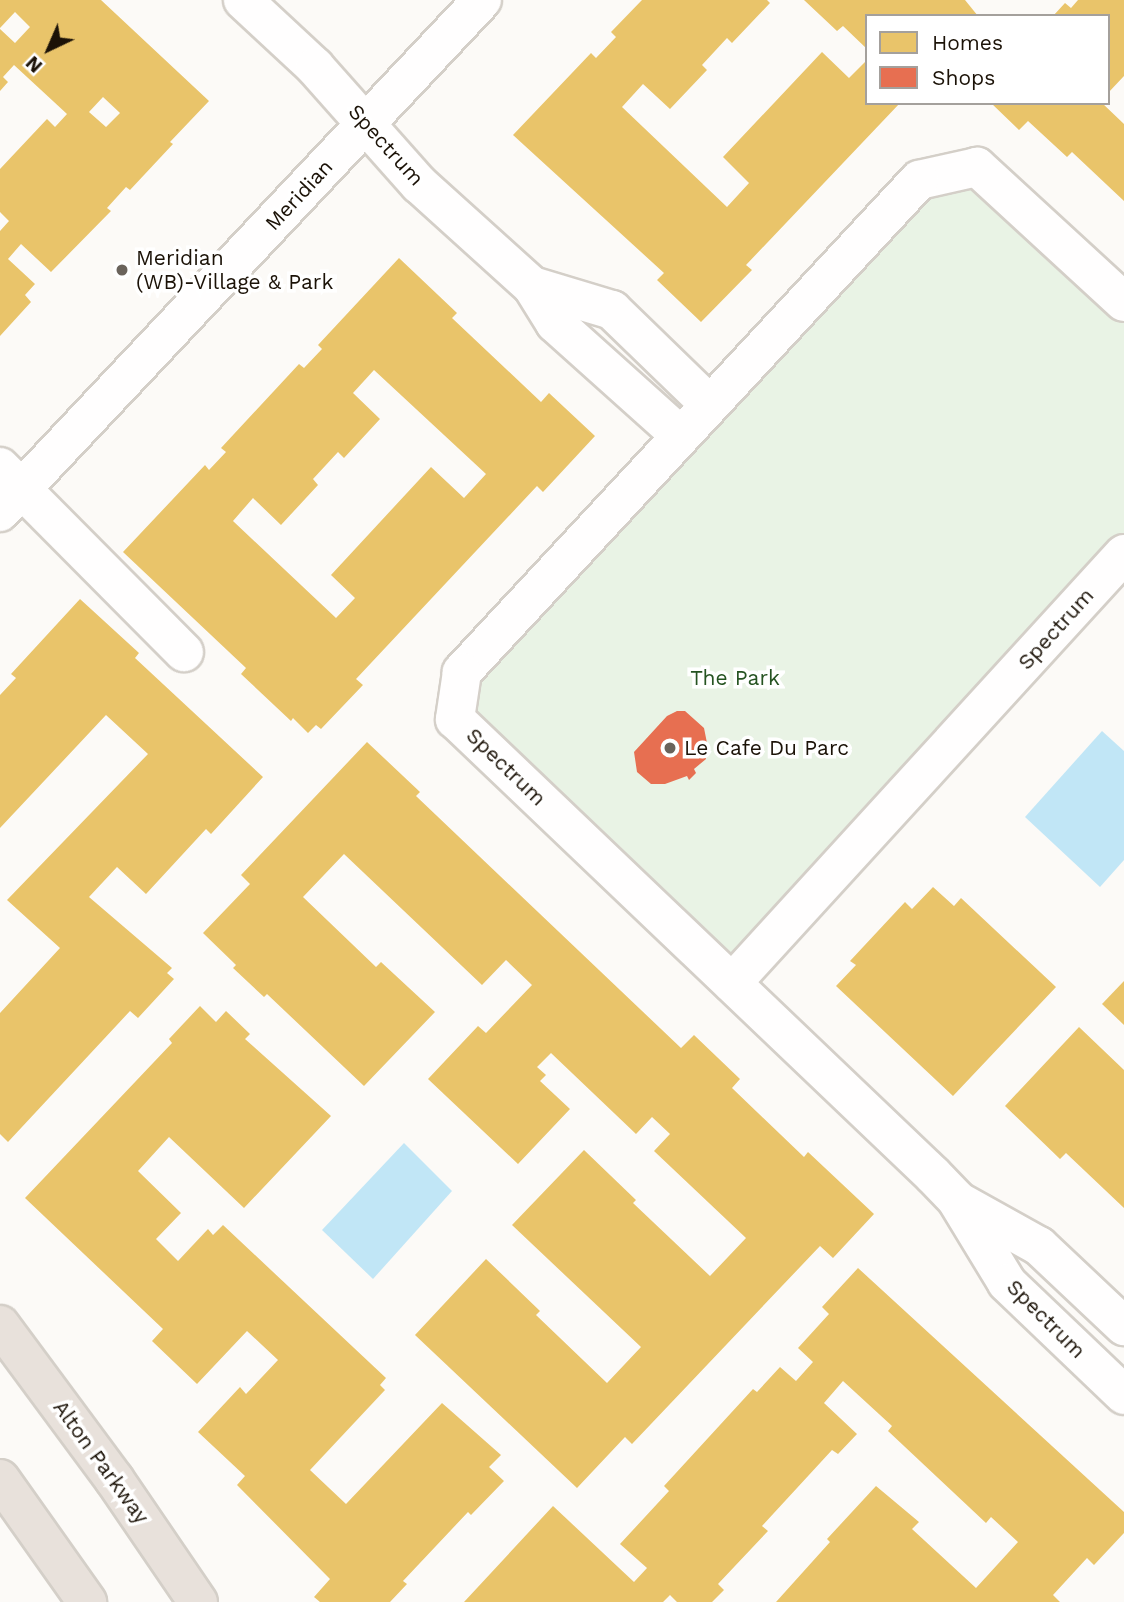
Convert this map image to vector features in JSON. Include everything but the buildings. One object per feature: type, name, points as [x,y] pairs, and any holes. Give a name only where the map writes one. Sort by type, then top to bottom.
[{"type":"main road","name":"Alton Parkway","points":[[0,1325],[114,1479],[198,1602]]},
{"type":"main road","points":[[0,1479],[87,1602]]},
{"type":"street","name":"Spectrum","points":[[243,0],[315,67],[419,184],[532,286],[555,323],[681,436]]},
{"type":"street","name":"Meridian","points":[[7,489],[366,123],[482,0]]},
{"type":"street","name":"Spectrum","points":[[1124,302],[977,167],[919,180],[462,672],[455,719],[956,1199],[1039,1246],[1124,1326]]},
{"type":"street","name":"Spectrum","points":[[532,286],[612,310],[710,405]]},
{"type":"street","points":[[7,489],[184,652]]},
{"type":"street","name":"Spectrum","points":[[732,983],[1124,554]]},
{"type":"street","name":"Spectrum","points":[[956,1199],[1007,1283],[1124,1395]]},
{"type":"green space","name":"The Park","points":[[977,167],[1124,302],[1124,554],[732,983],[455,719],[462,672],[919,180]]},
{"type":"water","points":[[1102,731],[1124,751],[1124,860],[1100,887],[1025,817]]},
{"type":"water","points":[[404,1143],[452,1191],[373,1279],[322,1230]]},
{"type":"place","name":"Meridian (WB)-Village & Park","points":[[122,270]]},
{"type":"place","name":"Le Cafe Du Parc","points":[[670,748]]}]
